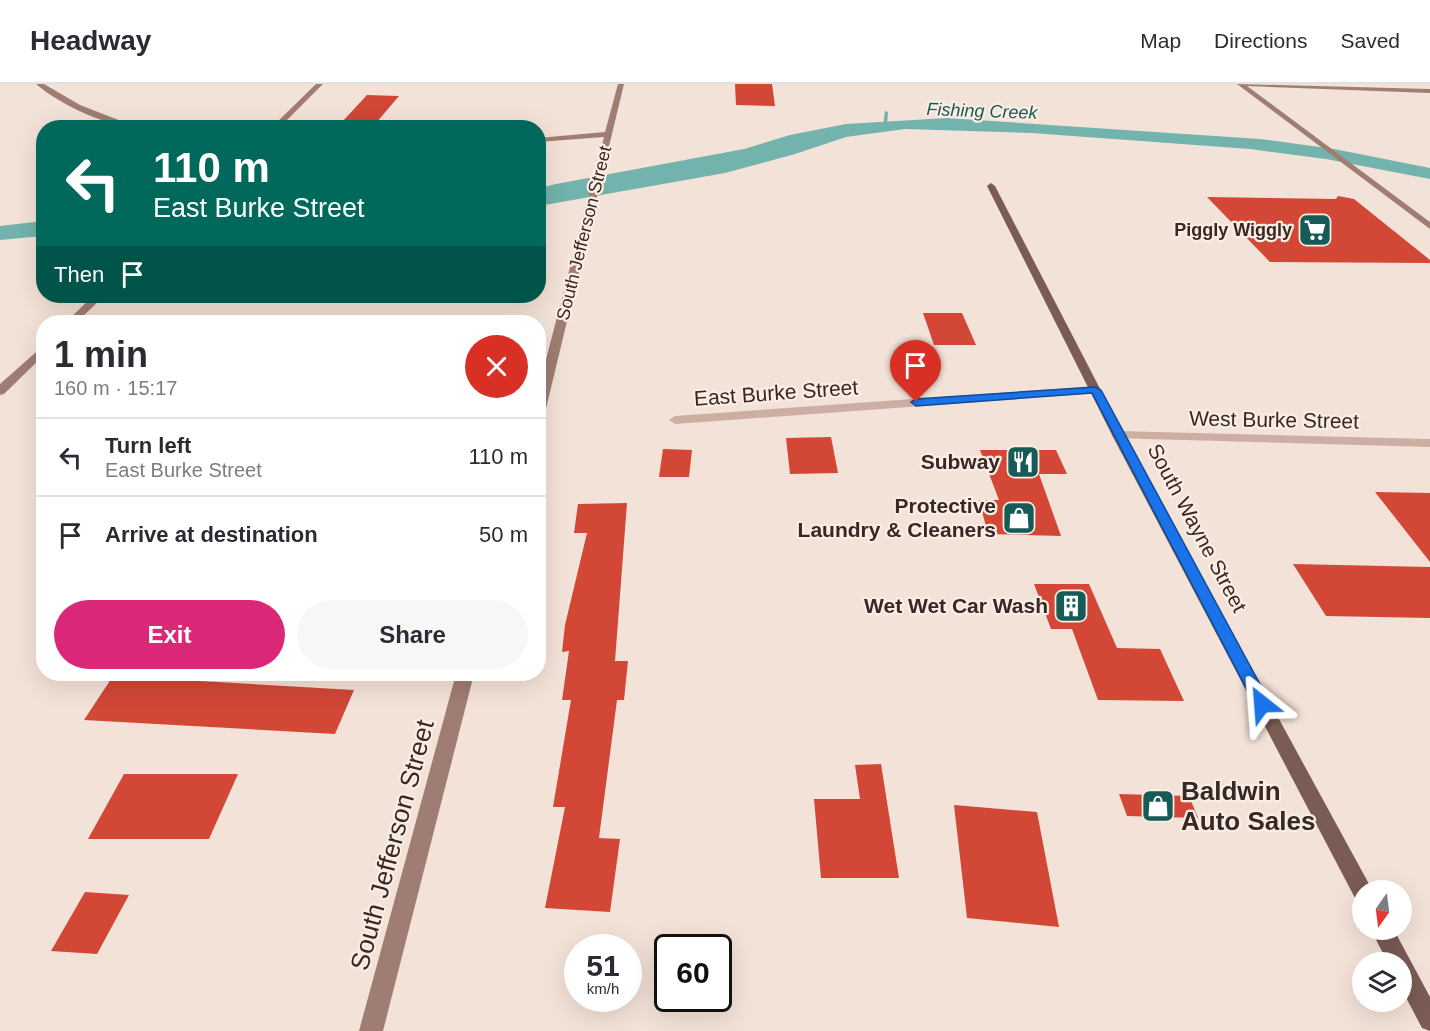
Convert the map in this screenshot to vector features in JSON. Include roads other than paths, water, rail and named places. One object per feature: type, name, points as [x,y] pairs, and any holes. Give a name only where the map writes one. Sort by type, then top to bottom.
[{"type":"main road","name":"South Wayne Street","points":[[991,186],[1118,435],[1356,880]]},
{"type":"main road","points":[[1412,986],[1430,1020]]},
{"type":"street","points":[[39,84],[76,107],[113,120]]},
{"type":"street","points":[[282,120],[320,84]]},
{"type":"street","name":"South Jefferson Street","points":[[546,384],[621,84]]},
{"type":"street","points":[[1240,84],[1430,226]]},
{"type":"street","points":[[1248,84],[1430,91]]},
{"type":"street","points":[[546,139],[609,134]]},
{"type":"street","points":[[78,315],[91,303]]},
{"type":"street","points":[[0,391],[36,356]]},
{"type":"street","name":"East Burke Street","points":[[675,420],[1095,390]]},
{"type":"street","name":"West Burke Street","points":[[1118,435],[1430,443]]},
{"type":"street","name":"South Jefferson Street","points":[[371,1031],[463,681]]},
{"type":"water","points":[[947,118],[1260,139],[1334,149],[1430,168],[1430,179],[1326,159],[1250,149],[1032,133],[905,129],[846,137],[725,173],[546,205],[546,186],[744,149],[790,135],[846,124]]},
{"type":"water","points":[[36,222],[36,237],[0,240],[0,226]]},
{"type":"waterway","points":[[885,126],[886,112]]},
{"type":"place","name":"Piggly Wiggly","points":[[1315,230]]},
{"type":"place","name":"Subway","points":[[1023,462]]},
{"type":"place","name":"Protective Laundry & Cleaners","points":[[1019,518]]},
{"type":"place","name":"Wet Wet Car Wash","points":[[1071,606]]},
{"type":"place","name":"Baldwin Auto Sales","points":[[1158,806]]},
{"type":"water label","name":"Fishing Creek","points":[[982,111]]}]
